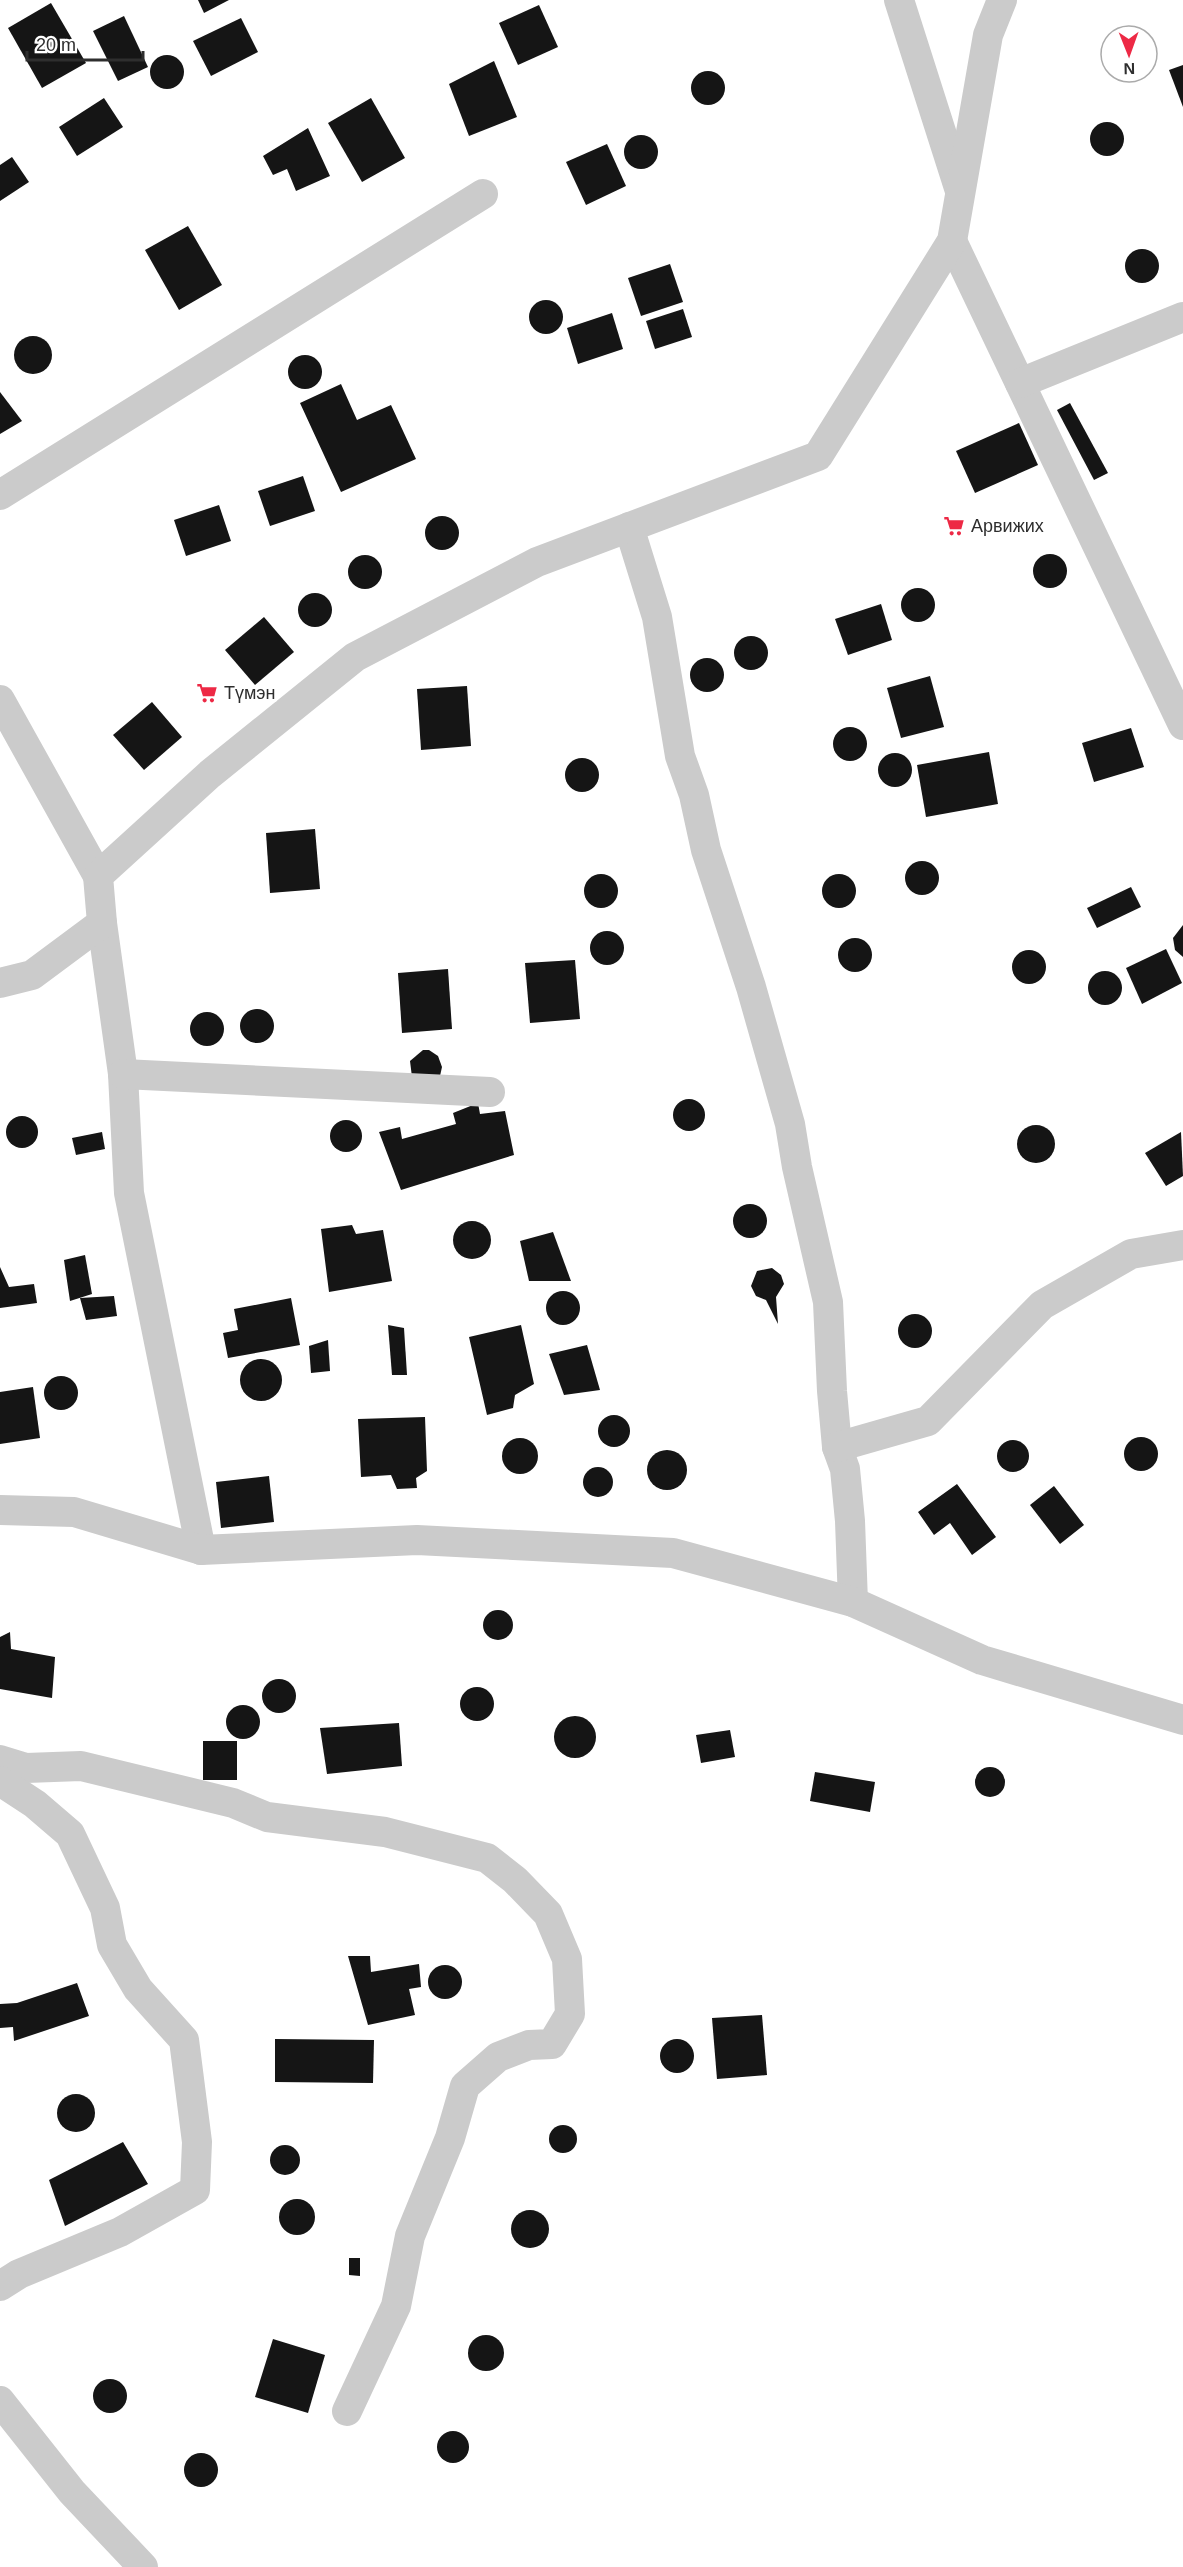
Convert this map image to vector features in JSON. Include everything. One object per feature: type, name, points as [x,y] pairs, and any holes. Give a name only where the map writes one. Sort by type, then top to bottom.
[{"type":"street","points":[[899,0],[960,191]]},
{"type":"street","points":[[99,876],[210,774],[355,657],[537,561],[818,456],[952,242],[988,35],[1002,0]]},
{"type":"street","points":[[0,495],[483,194]]},
{"type":"street","points":[[952,242],[1183,725]]},
{"type":"street","points":[[1020,383],[1183,317]]},
{"type":"street","points":[[629,527],[657,616],[680,756],[694,795],[706,849],[751,987],[790,1124],[797,1167],[828,1302],[832,1391],[837,1447],[845,1469],[853,1602]]},
{"type":"street","points":[[0,700],[99,876],[102,923],[123,1074],[129,1193],[201,1550]]},
{"type":"street","points":[[0,983],[32,975],[102,923]]},
{"type":"street","points":[[123,1074],[490,1092]]},
{"type":"street","points":[[837,1447],[928,1421],[1042,1305],[1131,1254],[1183,1245]]},
{"type":"street","points":[[0,1510],[74,1512],[201,1550],[417,1540],[673,1553],[853,1602],[982,1660],[1183,1720]]},
{"type":"street","points":[[0,1760],[26,1768],[81,1766],[233,1803],[267,1817],[386,1832],[487,1858],[515,1880],[548,1914],[567,1959],[570,2014],[552,2044],[529,2045],[498,2057],[465,2086],[450,2138],[410,2236],[396,2306],[347,2411]]},
{"type":"street","points":[[0,1781],[35,1804],[70,1834],[105,1908],[112,1945],[138,1989],[184,2040],[197,2142],[195,2190],[120,2232],[19,2274],[0,2286]]},
{"type":"street","points":[[0,2401],[72,2492],[143,2567]]},
{"type":"building","points":[[198,0],[229,0],[204,13]]},
{"type":"building","points":[[51,3],[86,63],[42,88],[8,28]]},
{"type":"building","points":[[539,5],[558,47],[518,65],[499,23]]},
{"type":"building","points":[[124,16],[148,67],[118,81],[93,31]]},
{"type":"building","points":[[241,18],[258,52],[211,76],[193,41]]},
{"type":"building","points":[[167,55],[179,60],[184,72],[179,84],[167,89],[155,84],[150,72],[155,60]]},
{"type":"building","points":[[494,61],[517,117],[469,136],[449,84]]},
{"type":"building","points":[[1183,65],[1183,107],[1169,70]]},
{"type":"building","points":[[708,71],[720,76],[725,88],[720,100],[708,105],[696,100],[691,88],[696,76]]},
{"type":"building","points":[[104,98],[123,127],[77,156],[59,127]]},
{"type":"building","points":[[371,98],[405,158],[362,182],[328,123]]},
{"type":"building","points":[[1107,122],[1119,127],[1124,139],[1119,151],[1107,156],[1095,151],[1090,139],[1095,127]]},
{"type":"building","points":[[308,128],[330,176],[296,191],[287,169],[273,175],[263,156]]},
{"type":"building","points":[[641,135],[653,140],[658,152],[653,164],[641,169],[629,164],[624,152],[629,140]]},
{"type":"building","points":[[607,144],[626,186],[586,205],[566,162]]},
{"type":"building","points":[[12,157],[29,182],[0,201],[0,165]]},
{"type":"building","points":[[188,226],[222,285],[179,310],[145,250]]},
{"type":"building","points":[[1142,249],[1154,254],[1159,266],[1154,278],[1142,283],[1130,278],[1125,266],[1130,254]]},
{"type":"building","points":[[670,264],[683,302],[641,316],[628,278]]},
{"type":"building","points":[[546,300],[558,305],[563,317],[558,329],[546,334],[534,329],[529,317],[534,305]]},
{"type":"building","points":[[683,309],[692,337],[655,349],[646,321]]},
{"type":"building","points":[[612,313],[623,349],[578,364],[567,328]]},
{"type":"building","points":[[33,336],[46,342],[52,355],[46,368],[33,374],[20,368],[14,355],[20,342]]},
{"type":"building","points":[[305,355],[317,360],[322,372],[317,384],[305,389],[293,384],[288,372],[293,360]]},
{"type":"building","points":[[341,384],[357,420],[391,405],[416,459],[341,492],[300,403]]},
{"type":"building","points":[[0,392],[22,421],[0,434]]},
{"type":"building","points":[[1070,403],[1108,473],[1094,480],[1057,410]]},
{"type":"building","points":[[1019,423],[1038,465],[975,493],[956,451]]},
{"type":"building","points":[[303,476],[315,511],[270,526],[258,491]]},
{"type":"building","points":[[219,505],[231,541],[186,556],[174,520]]},
{"type":"building","points":[[442,516],[454,521],[459,533],[454,545],[442,550],[430,545],[425,533],[430,521]]},
{"type":"building","points":[[1050,554],[1062,559],[1067,571],[1062,583],[1050,588],[1038,583],[1033,571],[1038,559]]},
{"type":"building","points":[[365,555],[377,560],[382,572],[377,584],[365,589],[353,584],[348,572],[353,560]]},
{"type":"building","points":[[918,588],[930,593],[935,605],[930,617],[918,622],[906,617],[901,605],[906,593]]},
{"type":"building","points":[[315,593],[327,598],[332,610],[327,622],[315,627],[303,622],[298,610],[303,598]]},
{"type":"building","points":[[881,604],[892,640],[848,655],[835,619]]},
{"type":"building","points":[[264,617],[294,652],[255,685],[225,650]]},
{"type":"building","points":[[751,636],[763,641],[768,653],[763,665],[751,670],[739,665],[734,653],[739,641]]},
{"type":"building","points":[[707,658],[719,663],[724,675],[719,687],[707,692],[695,687],[690,675],[695,663]]},
{"type":"building","points":[[930,676],[944,727],[901,738],[887,688]]},
{"type":"building","points":[[467,686],[471,746],[421,750],[417,689]]},
{"type":"building","points":[[152,702],[182,737],[144,770],[113,735]]},
{"type":"building","points":[[850,727],[862,732],[867,744],[862,756],[850,761],[838,756],[833,744],[838,732]]},
{"type":"building","points":[[1131,728],[1144,767],[1094,782],[1082,743]]},
{"type":"building","points":[[989,752],[998,804],[926,817],[917,765]]},
{"type":"building","points":[[895,753],[907,758],[912,770],[907,782],[895,787],[883,782],[878,770],[883,758]]},
{"type":"building","points":[[582,758],[594,763],[599,775],[594,787],[582,792],[570,787],[565,775],[570,763]]},
{"type":"building","points":[[315,829],[320,889],[270,893],[266,833]]},
{"type":"building","points":[[922,861],[934,866],[939,878],[934,890],[922,895],[910,890],[905,878],[910,866]]},
{"type":"building","points":[[601,874],[613,879],[618,891],[613,903],[601,908],[589,903],[584,891],[589,879]]},
{"type":"building","points":[[839,874],[851,879],[856,891],[851,903],[839,908],[827,903],[822,891],[827,879]]},
{"type":"building","points":[[1131,887],[1141,907],[1097,928],[1087,908]]},
{"type":"building","points":[[1183,925],[1183,957],[1175,950],[1173,938]]},
{"type":"building","points":[[607,931],[619,936],[624,948],[619,960],[607,965],[595,960],[590,948],[595,936]]},
{"type":"building","points":[[855,938],[867,943],[872,955],[867,967],[855,972],[843,967],[838,955],[843,943]]},
{"type":"building","points":[[1166,949],[1182,983],[1142,1004],[1126,968]]},
{"type":"building","points":[[1029,950],[1041,955],[1046,967],[1041,979],[1029,984],[1017,979],[1012,967],[1017,955]]},
{"type":"building","points":[[575,960],[580,1019],[530,1023],[525,963]]},
{"type":"building","points":[[448,969],[452,1029],[402,1033],[398,973]]},
{"type":"building","points":[[1105,971],[1117,976],[1122,988],[1117,1000],[1105,1005],[1093,1000],[1088,988],[1093,976]]},
{"type":"building","points":[[257,1009],[269,1014],[274,1026],[269,1038],[257,1043],[245,1038],[240,1026],[245,1014]]},
{"type":"building","points":[[207,1012],[219,1017],[224,1029],[219,1041],[207,1046],[195,1041],[190,1029],[195,1017]]},
{"type":"building","points":[[423,1050],[429,1050],[438,1056],[442,1067],[440,1076],[412,1077],[410,1061]]},
{"type":"building","points":[[689,1099],[700,1104],[705,1115],[700,1126],[689,1131],[678,1126],[673,1115],[678,1104]]},
{"type":"building","points":[[478,1103],[480,1114],[505,1111],[514,1155],[401,1190],[379,1132],[400,1127],[402,1139],[456,1124],[453,1113]]},
{"type":"building","points":[[22,1116],[34,1120],[38,1132],[34,1144],[22,1148],[10,1144],[6,1132],[10,1120]]},
{"type":"building","points":[[346,1120],[357,1125],[362,1136],[357,1147],[346,1152],[335,1147],[330,1136],[335,1125]]},
{"type":"building","points":[[1036,1125],[1050,1130],[1055,1144],[1050,1158],[1036,1163],[1022,1158],[1017,1144],[1022,1130]]},
{"type":"building","points":[[102,1132],[105,1149],[76,1155],[72,1138]]},
{"type":"building","points":[[1181,1132],[1183,1176],[1166,1186],[1145,1153]]},
{"type":"building","points":[[750,1204],[762,1209],[767,1221],[762,1233],[750,1238],[738,1233],[733,1221],[738,1209]]},
{"type":"building","points":[[472,1221],[486,1226],[491,1240],[486,1254],[472,1259],[458,1254],[453,1240],[458,1226]]},
{"type":"building","points":[[352,1225],[356,1234],[383,1230],[392,1281],[329,1292],[321,1229]]},
{"type":"building","points":[[553,1232],[571,1281],[529,1281],[520,1241]]},
{"type":"building","points":[[85,1255],[92,1294],[70,1301],[64,1260]]},
{"type":"building","points":[[0,1267],[9,1287],[34,1284],[37,1303],[0,1308]]},
{"type":"building","points":[[772,1268],[781,1275],[784,1284],[776,1297],[778,1324],[766,1300],[756,1296],[751,1286],[757,1271]]},
{"type":"building","points":[[563,1291],[575,1296],[580,1308],[575,1320],[563,1325],[551,1320],[546,1308],[551,1296]]},
{"type":"building","points":[[114,1296],[117,1316],[86,1320],[80,1298]]},
{"type":"building","points":[[291,1298],[300,1345],[228,1358],[223,1333],[238,1330],[234,1309]]},
{"type":"building","points":[[915,1314],[927,1319],[932,1331],[927,1343],[915,1348],[903,1343],[898,1331],[903,1319]]},
{"type":"building","points":[[388,1325],[404,1328],[407,1375],[392,1375]]},
{"type":"building","points":[[521,1325],[534,1384],[515,1395],[513,1408],[487,1415],[469,1337]]},
{"type":"building","points":[[328,1340],[330,1371],[311,1373],[309,1346]]},
{"type":"building","points":[[587,1345],[600,1390],[564,1395],[549,1354]]},
{"type":"building","points":[[261,1359],[276,1365],[282,1380],[276,1395],[261,1401],[246,1395],[240,1380],[246,1365]]},
{"type":"building","points":[[61,1376],[73,1381],[78,1393],[73,1405],[61,1410],[49,1405],[44,1393],[49,1381]]},
{"type":"building","points":[[33,1387],[40,1438],[0,1444],[0,1392]]},
{"type":"building","points":[[614,1415],[625,1420],[630,1431],[625,1442],[614,1447],[603,1442],[598,1431],[603,1420]]},
{"type":"building","points":[[425,1417],[427,1471],[416,1478],[417,1488],[397,1489],[391,1475],[361,1477],[358,1419]]},
{"type":"building","points":[[1141,1437],[1153,1442],[1158,1454],[1153,1466],[1141,1471],[1129,1466],[1124,1454],[1129,1442]]},
{"type":"building","points":[[520,1438],[532,1444],[538,1456],[532,1468],[520,1474],[508,1468],[502,1456],[508,1444]]},
{"type":"building","points":[[1013,1440],[1024,1445],[1029,1456],[1024,1467],[1013,1472],[1002,1467],[997,1456],[1002,1445]]},
{"type":"building","points":[[667,1450],[681,1456],[687,1470],[681,1484],[667,1490],[653,1484],[647,1470],[653,1456]]},
{"type":"building","points":[[598,1467],[609,1471],[613,1482],[609,1493],[598,1497],[587,1493],[583,1482],[587,1471]]},
{"type":"building","points":[[269,1476],[274,1522],[221,1528],[216,1482]]},
{"type":"building","points":[[957,1484],[996,1537],[972,1555],[950,1523],[934,1535],[918,1512]]},
{"type":"building","points":[[1054,1486],[1084,1525],[1060,1544],[1030,1505]]},
{"type":"building","points":[[498,1610],[509,1614],[513,1625],[509,1636],[498,1640],[487,1636],[483,1625],[487,1614]]},
{"type":"building","points":[[10,1632],[11,1649],[55,1657],[52,1698],[0,1689],[0,1637]]},
{"type":"building","points":[[279,1679],[291,1684],[296,1696],[291,1708],[279,1713],[267,1708],[262,1696],[267,1684]]},
{"type":"building","points":[[477,1687],[489,1692],[494,1704],[489,1716],[477,1721],[465,1716],[460,1704],[465,1692]]},
{"type":"building","points":[[243,1705],[255,1710],[260,1722],[255,1734],[243,1739],[231,1734],[226,1722],[231,1710]]},
{"type":"building","points":[[575,1716],[583,1717],[590,1722],[595,1729],[595,1745],[590,1752],[583,1757],[575,1758],[567,1757],[560,1752],[555,1745],[554,1737],[555,1729],[560,1722],[567,1717]]},
{"type":"building","points":[[399,1723],[402,1766],[327,1774],[320,1728]]},
{"type":"building","points":[[730,1730],[735,1757],[701,1763],[696,1735]]},
{"type":"building","points":[[203,1741],[237,1741],[237,1780],[203,1780]]},
{"type":"building","points":[[990,1767],[1001,1771],[1005,1782],[1001,1793],[990,1797],[979,1793],[975,1782],[979,1771]]},
{"type":"building","points":[[815,1772],[875,1782],[870,1812],[810,1801]]},
{"type":"building","points":[[348,1956],[370,1956],[371,1972],[419,1964],[421,1987],[409,1989],[415,2015],[368,2025]]},
{"type":"building","points":[[445,1965],[457,1970],[462,1982],[457,1994],[445,1999],[433,1994],[428,1982],[433,1970]]},
{"type":"building","points":[[77,1983],[89,2016],[14,2041],[13,2027],[0,2028],[0,2004],[17,2003]]},
{"type":"building","points":[[762,2015],[767,2075],[717,2079],[712,2018]]},
{"type":"building","points":[[275,2039],[374,2040],[373,2083],[275,2082]]},
{"type":"building","points":[[677,2039],[689,2044],[694,2056],[689,2068],[677,2073],[665,2068],[660,2056],[665,2044]]},
{"type":"building","points":[[76,2094],[90,2099],[95,2113],[90,2127],[76,2132],[62,2127],[57,2113],[62,2099]]},
{"type":"building","points":[[563,2125],[573,2129],[577,2139],[573,2149],[563,2153],[553,2149],[549,2139],[553,2129]]},
{"type":"building","points":[[123,2142],[148,2184],[65,2226],[49,2180]]},
{"type":"building","points":[[285,2145],[296,2149],[300,2160],[296,2171],[285,2175],[274,2171],[270,2160],[274,2149]]},
{"type":"building","points":[[297,2199],[309,2205],[315,2217],[309,2229],[297,2235],[285,2229],[279,2217],[285,2205]]},
{"type":"building","points":[[530,2210],[543,2216],[549,2229],[543,2242],[530,2248],[517,2242],[511,2229],[517,2216]]},
{"type":"building","points":[[349,2258],[360,2258],[360,2276],[349,2275]]},
{"type":"building","points":[[486,2335],[499,2340],[504,2353],[499,2366],[486,2371],[473,2366],[468,2353],[473,2340]]},
{"type":"building","points":[[273,2339],[325,2355],[308,2413],[255,2397]]},
{"type":"building","points":[[110,2379],[122,2384],[127,2396],[122,2408],[110,2413],[98,2408],[93,2396],[98,2384]]},
{"type":"building","points":[[453,2431],[464,2436],[469,2447],[464,2458],[453,2463],[442,2458],[437,2447],[442,2436]]},
{"type":"building","points":[[201,2453],[213,2458],[218,2470],[213,2482],[201,2487],[189,2482],[184,2470],[189,2458]]},
{"type":"place","name":"Арвижих","points":[[954,526]]},
{"type":"place","name":"Түмэн","points":[[207,693]]}]
